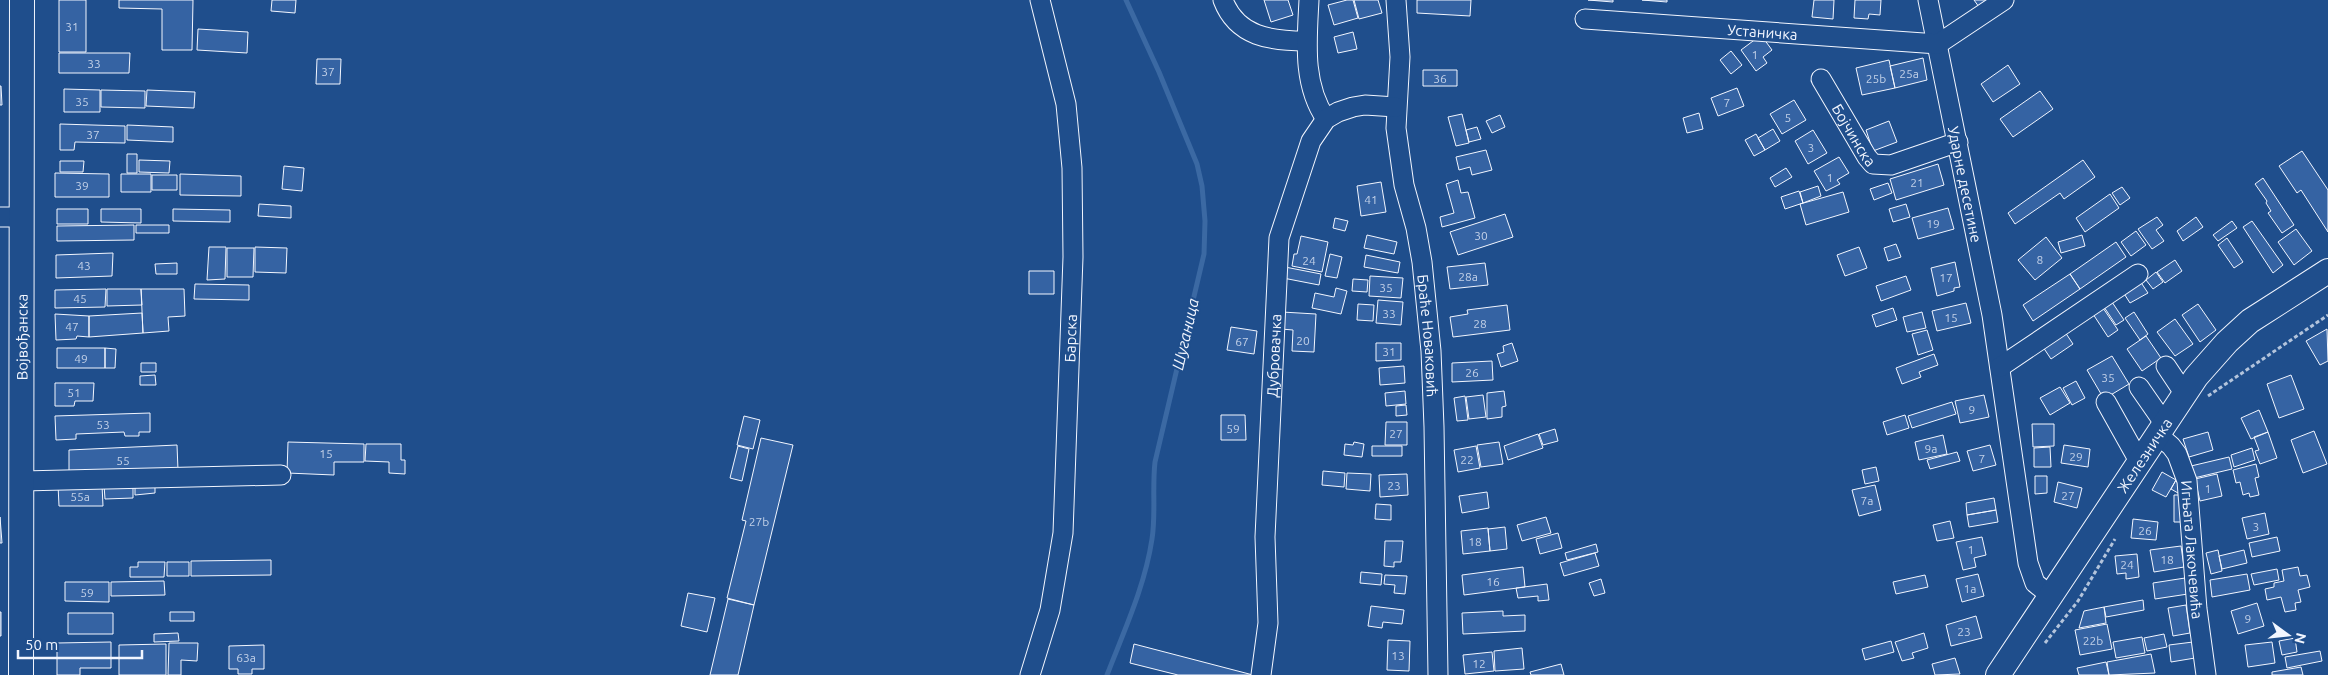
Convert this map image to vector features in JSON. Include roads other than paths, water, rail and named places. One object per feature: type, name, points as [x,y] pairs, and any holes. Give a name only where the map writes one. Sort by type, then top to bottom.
[{"type":"main road","name":"Војвођанска","points":[[21,675],[22,481],[11,217],[22,0]]},
{"type":"main road","name":"Железничка","points":[[1998,675],[2160,429],[2195,395],[2207,364],[2238,331],[2328,271]]},
{"type":"street","name":"Барска","points":[[1030,675],[1050,610],[1063,533],[1073,257],[1072,168],[1066,104],[1040,0]]},
{"type":"street","points":[[1223,0],[1227,10],[1245,30],[1273,39],[1306,41]]},
{"type":"street","points":[[1309,0],[1306,41],[1308,65],[1316,98],[1326,120]]},
{"type":"street","name":"Браће Новаковић","points":[[1396,0],[1400,57],[1396,128],[1404,185],[1416,228],[1422,262],[1429,334],[1434,427],[1438,675]]},
{"type":"street","name":"Ударне десетине","points":[[1928,0],[1987,288],[2028,563],[2035,583],[2051,596]]},
{"type":"street","points":[[1938,44],[2004,0]]},
{"type":"street","name":"Устаничка","points":[[1585,20],[1938,44]]},
{"type":"street","name":"Бојчинска","points":[[1821,80],[1873,164],[1892,165],[1958,142]]},
{"type":"street","name":"Дубровачка","points":[[1261,675],[1268,616],[1265,537],[1279,238],[1311,141],[1326,120],[1338,112],[1353,107],[1365,105],[1396,107]]},
{"type":"street","points":[[2000,367],[2138,274]]},
{"type":"street","points":[[2166,366],[2195,395]]},
{"type":"street","name":"Игњата Лакочевића","points":[[2139,387],[2160,429],[2177,454],[2187,481],[2197,609],[2206,675]]},
{"type":"street","points":[[2106,402],[2139,461]]},
{"type":"street","points":[[22,481],[281,475]]},
{"type":"waterway","name":"Шуганица","points":[[1107,675],[1133,608],[1149,557],[1153,530],[1155,462],[1204,254],[1205,221],[1202,186],[1197,164],[1159,72],[1126,0]]}]
